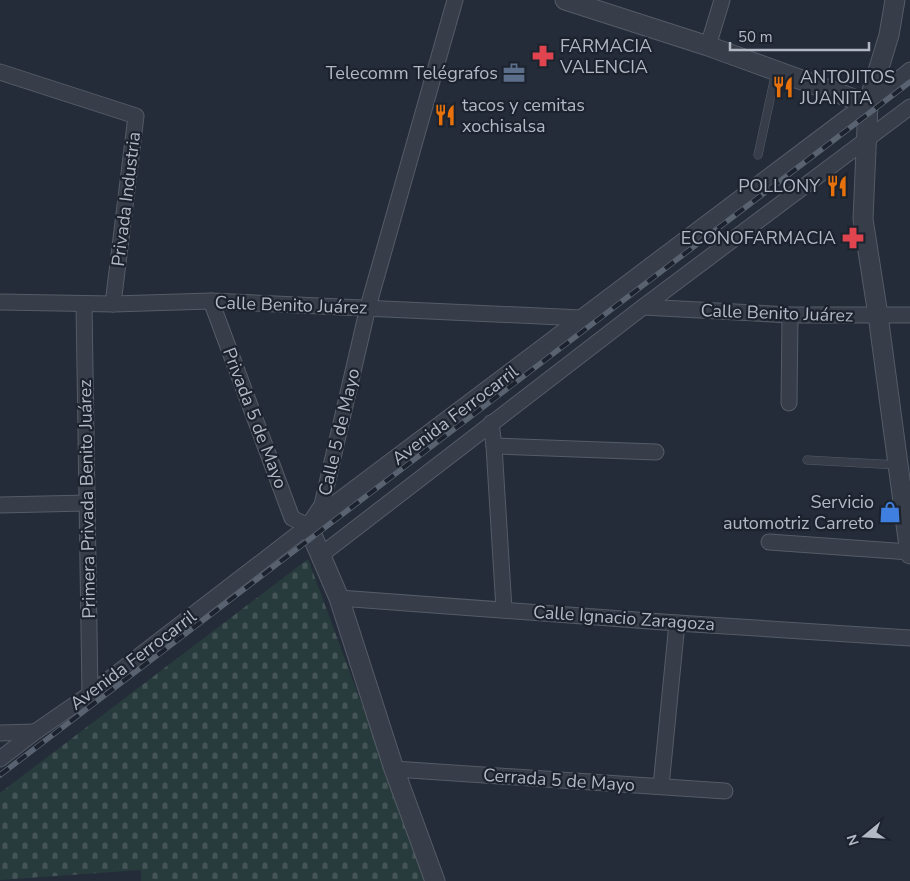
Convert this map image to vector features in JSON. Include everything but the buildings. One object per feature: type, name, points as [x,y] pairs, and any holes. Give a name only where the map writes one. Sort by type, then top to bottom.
[{"type":"street","name":"Calle 5 de Mayo","points":[[308,526],[322,505],[368,307],[455,0]]},
{"type":"street","points":[[565,0],[708,46],[868,104]]},
{"type":"street","points":[[708,46],[722,0]]},
{"type":"street","points":[[769,542],[910,553],[863,219],[868,104],[889,35],[896,0]]},
{"type":"street","name":"Avenida Ferrocarril","points":[[0,759],[90,694],[308,526],[868,104],[910,70]]},
{"type":"street","name":"Privada Industria","points":[[0,72],[136,116],[113,304]]},
{"type":"street","points":[[321,555],[643,307],[910,107]]},
{"type":"street","name":"Calle Benito Juárez","points":[[0,302],[113,304],[211,301],[582,318]]},
{"type":"street","name":"Privada 5 de Mayo","points":[[211,301],[292,518],[308,526]]},
{"type":"street","name":"Primera Privada Benito Juárez","points":[[84,304],[90,694]]},
{"type":"street","name":"Calle Benito Juárez","points":[[643,307],[790,316],[910,315]]},
{"type":"street","points":[[789,403],[790,316]]},
{"type":"street","points":[[491,423],[504,609]]},
{"type":"street","points":[[494,446],[656,452]]},
{"type":"street","points":[[0,505],[87,504]]},
{"type":"street","points":[[308,526],[339,598],[394,769],[435,881]]},
{"type":"street","name":"Calle Ignacio Zaragoza","points":[[339,598],[910,638]]},
{"type":"street","points":[[661,786],[677,623]]},
{"type":"street","points":[[0,733],[35,732]]},
{"type":"street","name":"Cerrada 5 de Mayo","points":[[394,769],[725,791]]},
{"type":"lane","points":[[758,155],[776,70]]},
{"type":"lane","points":[[807,460],[898,465]]},
{"type":"green space","points":[[308,559],[427,881],[141,881],[141,870],[0,880],[0,793]]},
{"type":"railway","points":[[0,775],[910,82]]},
{"type":"place","name":"FARMACIA VALENCIA","points":[[543,56]]},
{"type":"place","name":"Telecomm Telégrafos","points":[[514,73]]},
{"type":"place","name":"ANTOJITOS JUANITA","points":[[783,87]]},
{"type":"place","name":"tacos y cemitas xochisalsa","points":[[445,115]]},
{"type":"place","name":"POLLONY","points":[[837,186]]},
{"type":"place","name":"ECONOFARMACIA","points":[[853,238]]},
{"type":"place","name":"Servicio automotriz Carreto","points":[[890,512]]}]
